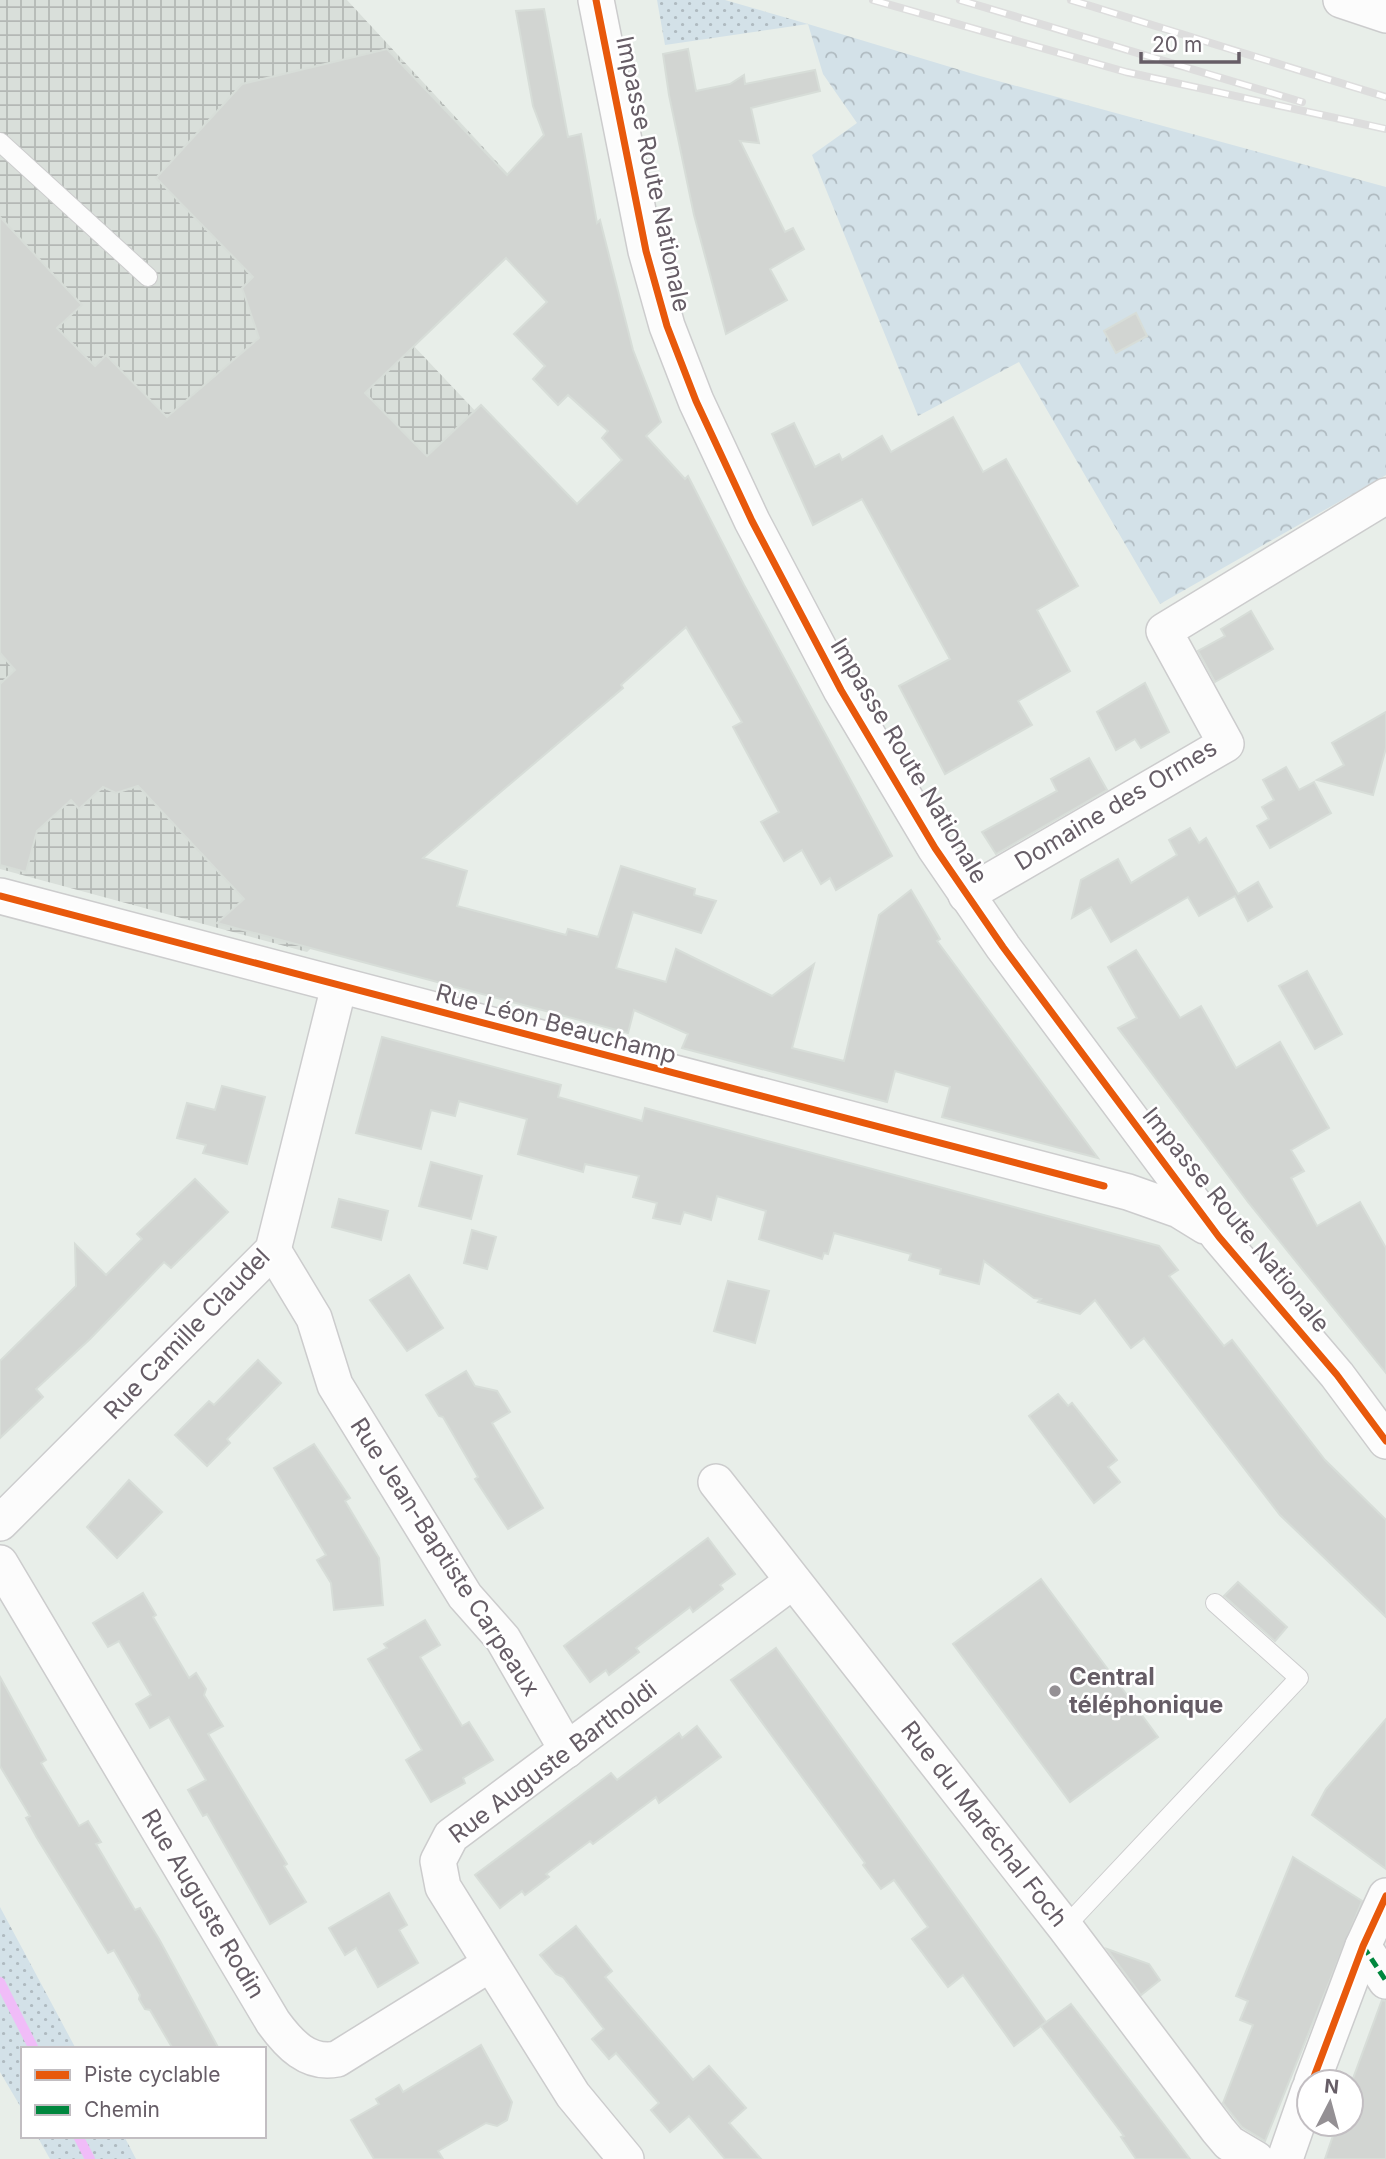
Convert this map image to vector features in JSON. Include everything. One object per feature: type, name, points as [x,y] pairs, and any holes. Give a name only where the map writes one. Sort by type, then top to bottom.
[{"type":"street","name":"Impasse Route Nationale","points":[[596,0],[646,251],[681,364],[757,531],[834,677],[890,776],[966,895],[1219,1237],[1337,1375],[1386,1441]]},
{"type":"street","points":[[1341,0],[1386,15]]},
{"type":"street","name":"Domaine des Ormes","points":[[966,895],[1226,744],[1164,631],[1386,496]]},
{"type":"street","name":"Rue Léon Beauchamp","points":[[0,896],[1128,1192],[1179,1210],[1219,1237]]},
{"type":"street","name":"Rue Camille Claudel","points":[[0,1523],[273,1250],[339,986]]},
{"type":"street","name":"Rue Jean-Baptiste Carpeaux","points":[[273,1250],[314,1318],[335,1385],[465,1596],[503,1639],[567,1751]]},
{"type":"street","name":"Impasse Route Nationale","points":[[1337,1375],[1386,1416]]},
{"type":"street","name":"Rue du Maréchal Foch","points":[[716,1482],[1065,1927],[1218,2130],[1229,2143],[1256,2159]]},
{"type":"street","name":"Rue Auguste Rodin","points":[[0,1563],[273,2022],[300,2052],[325,2061],[337,2059],[490,1964]]},
{"type":"street","name":"Rue Auguste Bartholdi","points":[[626,2159],[573,2095],[490,1964],[443,1887],[438,1861],[443,1846],[451,1836],[793,1581]]},
{"type":"street","points":[[1317,2068],[1363,1946],[1386,1896]]},
{"type":"street","points":[[1363,1946],[1386,1981]]},
{"type":"street","points":[[1285,2159],[1295,2130]]},
{"type":"lane","points":[[0,142],[148,277]]},
{"type":"lane","points":[[1065,1927],[1299,1678],[1215,1603]]},
{"type":"shaded area","points":[[0,0],[347,0],[549,218],[411,343],[674,621],[307,952],[0,869]]},
{"type":"green space","points":[[657,0],[725,0],[808,24],[665,45]]},
{"type":"green space","points":[[808,24],[980,76],[1386,187],[1386,475],[1160,604],[1019,362],[918,416],[812,155],[857,123],[823,74]]},
{"type":"green space","points":[[0,1907],[75,2047],[21,2047],[21,2108],[0,2072]]},
{"type":"green space","points":[[38,2138],[125,2138],[136,2159],[50,2159]]},
{"type":"building","points":[[544,9],[568,137],[581,134],[597,223],[600,220],[633,350],[661,422],[646,436],[685,479],[688,476],[744,585],[892,856],[836,890],[830,878],[821,884],[802,850],[784,861],[761,822],[779,812],[733,727],[742,722],[686,627],[621,685],[623,688],[423,858],[467,871],[457,906],[566,935],[568,929],[598,937],[621,866],[695,889],[694,895],[716,901],[701,933],[633,912],[616,968],[666,982],[676,949],[772,996],[814,964],[792,1048],[844,1061],[879,915],[911,890],[940,939],[937,941],[1098,1158],[942,1117],[950,1087],[895,1071],[887,1102],[682,1048],[688,1034],[634,1010],[628,1033],[217,923],[244,899],[138,786],[116,793],[103,787],[79,809],[71,800],[37,831],[26,872],[0,865],[0,684],[15,670],[0,653],[0,217],[82,305],[57,328],[95,366],[106,355],[167,417],[259,338],[242,288],[253,277],[156,178],[242,84],[387,49],[507,175],[544,135],[533,106],[516,11]],"holes":[[[506,258],[547,302],[514,334],[545,366],[533,379],[558,405],[568,395],[608,431],[602,438],[622,460],[577,504],[481,405],[427,456],[365,393]]]},
{"type":"building","points":[[688,49],[696,91],[730,84],[744,75],[745,84],[815,70],[820,91],[751,108],[759,143],[740,141],[785,232],[793,228],[804,249],[770,269],[787,300],[726,334],[694,215],[663,54]]},
{"type":"building","points":[[1136,313],[1147,336],[1116,353],[1104,331]]},
{"type":"building","points":[[953,417],[983,472],[1006,459],[1078,586],[1037,610],[1070,671],[1018,701],[1032,725],[945,774],[899,686],[950,659],[862,499],[813,525],[772,434],[794,423],[815,467],[839,454],[842,460],[882,436],[891,452]]},
{"type":"building","points":[[1251,611],[1273,649],[1215,682],[1198,651],[1225,636],[1221,629]]},
{"type":"building","points":[[1145,683],[1169,732],[1141,748],[1135,739],[1116,750],[1097,712]]},
{"type":"building","points":[[1386,712],[1386,748],[1373,795],[1317,780],[1344,765],[1332,743]]},
{"type":"building","points":[[1089,758],[1107,790],[996,854],[982,832],[1057,791],[1051,779]]},
{"type":"building","points":[[1286,767],[1299,790],[1314,782],[1331,813],[1270,848],[1257,826],[1269,819],[1262,807],[1274,800],[1263,780]]},
{"type":"building","points":[[1190,828],[1199,843],[1206,838],[1238,894],[1258,882],[1272,907],[1248,921],[1235,896],[1199,916],[1188,897],[1111,942],[1091,907],[1072,918],[1081,880],[1118,859],[1131,883],[1177,855],[1169,840]]},
{"type":"building","points":[[1136,950],[1180,1018],[1201,1006],[1236,1068],[1280,1042],[1329,1128],[1291,1150],[1304,1171],[1291,1178],[1317,1226],[1360,1202],[1386,1248],[1386,1373],[1248,1202],[1118,1028],[1137,1018],[1108,967]]},
{"type":"building","points":[[1307,971],[1342,1034],[1315,1049],[1279,986]]},
{"type":"building","points":[[382,1037],[561,1085],[558,1097],[642,1121],[645,1108],[1159,1246],[1178,1270],[1169,1276],[1224,1346],[1232,1340],[1325,1460],[1386,1520],[1386,1617],[1280,1515],[1144,1338],[1131,1348],[1095,1300],[1080,1314],[1038,1302],[1041,1299],[1034,1298],[984,1261],[979,1284],[940,1274],[941,1269],[909,1260],[911,1254],[834,1233],[828,1254],[824,1253],[822,1259],[759,1239],[766,1211],[717,1196],[711,1220],[684,1212],[680,1224],[653,1218],[657,1203],[633,1197],[639,1176],[585,1164],[583,1172],[518,1154],[527,1119],[459,1101],[455,1116],[431,1110],[421,1149],[356,1133]]},
{"type":"building","points":[[222,1086],[265,1097],[247,1164],[203,1153],[206,1145],[177,1138],[187,1103],[215,1110]]},
{"type":"building","points":[[431,1162],[482,1176],[471,1219],[419,1206]]},
{"type":"building","points":[[195,1179],[228,1212],[171,1268],[164,1262],[90,1339],[36,1389],[43,1397],[0,1438],[0,1361],[76,1286],[75,1244],[106,1275],[142,1239],[137,1234]]},
{"type":"building","points":[[339,1199],[388,1211],[381,1240],[332,1227]]},
{"type":"building","points":[[472,1230],[496,1237],[487,1269],[464,1263]]},
{"type":"building","points":[[409,1275],[443,1328],[407,1351],[370,1300]]},
{"type":"building","points":[[728,1281],[769,1291],[755,1343],[714,1331]]},
{"type":"building","points":[[258,1360],[281,1383],[227,1439],[230,1443],[207,1466],[175,1435],[209,1401],[214,1405]]},
{"type":"building","points":[[466,1371],[475,1386],[497,1391],[510,1412],[492,1423],[543,1508],[508,1529],[475,1479],[478,1477],[443,1417],[439,1416],[426,1395]]},
{"type":"building","points":[[1058,1394],[1068,1406],[1072,1403],[1117,1460],[1108,1467],[1120,1482],[1094,1503],[1029,1416]]},
{"type":"building","points":[[314,1444],[350,1498],[345,1501],[379,1558],[383,1605],[334,1610],[331,1583],[317,1560],[326,1555],[274,1468]]},
{"type":"building","points":[[129,1480],[162,1512],[117,1558],[87,1527]]},
{"type":"building","points":[[708,1538],[735,1574],[720,1585],[723,1589],[693,1612],[690,1607],[636,1648],[639,1652],[609,1675],[606,1670],[590,1682],[564,1646]]},
{"type":"building","name":"Central téléphonique","points":[[1041,1579],[1158,1737],[1070,1802],[953,1644]]},
{"type":"building","points":[[1238,1582],[1287,1627],[1275,1641],[1224,1596]]},
{"type":"building","points":[[143,1593],[156,1615],[153,1617],[189,1678],[196,1673],[206,1689],[204,1695],[223,1726],[208,1734],[287,1864],[284,1866],[306,1902],[270,1924],[207,1814],[203,1816],[188,1790],[206,1780],[169,1717],[150,1728],[136,1704],[151,1695],[119,1641],[108,1647],[93,1623]]},
{"type":"building","points":[[425,1620],[440,1645],[420,1657],[462,1726],[469,1722],[493,1760],[463,1778],[465,1783],[431,1802],[406,1760],[422,1750],[368,1659],[387,1648],[384,1644]]},
{"type":"building","points":[[776,1648],[1046,2022],[1014,2046],[963,1975],[948,1987],[912,1939],[928,1927],[894,1880],[881,1889],[863,1865],[865,1863],[731,1680]]},
{"type":"building","points":[[0,1677],[46,1760],[41,1763],[79,1826],[88,1821],[101,1842],[96,1844],[135,1910],[140,1908],[159,1939],[218,2047],[172,2047],[150,2010],[145,2009],[139,1999],[140,1995],[114,1950],[108,1953],[37,1838],[26,1818],[30,1816],[0,1766]]},
{"type":"building","points":[[1386,1719],[1386,1869],[1312,1815],[1326,1789]]},
{"type":"building","points":[[697,1726],[721,1757],[659,1803],[656,1797],[593,1844],[590,1841],[546,1874],[549,1877],[525,1895],[522,1891],[500,1908],[475,1875],[611,1773],[617,1780],[679,1733],[682,1738]]},
{"type":"building","points":[[1293,1857],[1362,1901],[1265,2141],[1242,2127],[1223,2103],[1253,2025],[1240,2020],[1248,2001],[1236,1996]]},
{"type":"building","points":[[389,1893],[407,1925],[399,1930],[418,1963],[378,1987],[356,1948],[345,1955],[329,1928]]},
{"type":"building","points":[[576,1926],[612,1971],[605,1977],[693,2080],[709,2066],[746,2108],[729,2123],[761,2159],[725,2159],[689,2116],[670,2132],[651,2110],[659,2103],[616,2053],[609,2059],[592,2039],[604,2029],[563,1977],[556,1974],[540,1955]]},
{"type":"building","points":[[1107,1949],[1149,1964],[1160,1980],[1141,1995]]},
{"type":"building","points":[[1382,2000],[1386,2001],[1386,2159],[1325,2159],[1332,2138],[1365,2138],[1365,2068],[1357,2068]]},
{"type":"building","points":[[1071,2004],[1190,2159],[1136,2159],[1121,2137],[1124,2136],[1041,2026]]},
{"type":"building","points":[[481,2045],[512,2102],[507,2120],[497,2126],[486,2123],[438,2151],[443,2159],[374,2159],[351,2120],[379,2104],[376,2099],[399,2085],[403,2092]]},
{"type":"waterway","points":[[0,1982],[33,2047]]},
{"type":"waterway","points":[[79,2138],[90,2159]]},
{"type":"railway","points":[[873,0],[1126,72],[1386,129]]},
{"type":"railway","points":[[960,0],[1302,102]]},
{"type":"railway","points":[[1071,0],[1386,97]]},
{"type":"marked path","points":[[1363,1946],[1386,1981]]},
{"type":"cycle path","points":[[596,0],[646,251],[667,326],[696,401],[752,521],[841,690],[935,848],[1003,947],[1219,1237],[1337,1375],[1386,1441]]},
{"type":"cycle path","points":[[0,896],[1104,1186]]},
{"type":"cycle path","points":[[1317,2068],[1363,1946],[1386,1896]]},
{"type":"place","name":"Central téléphonique","points":[[1055,1691]]}]
